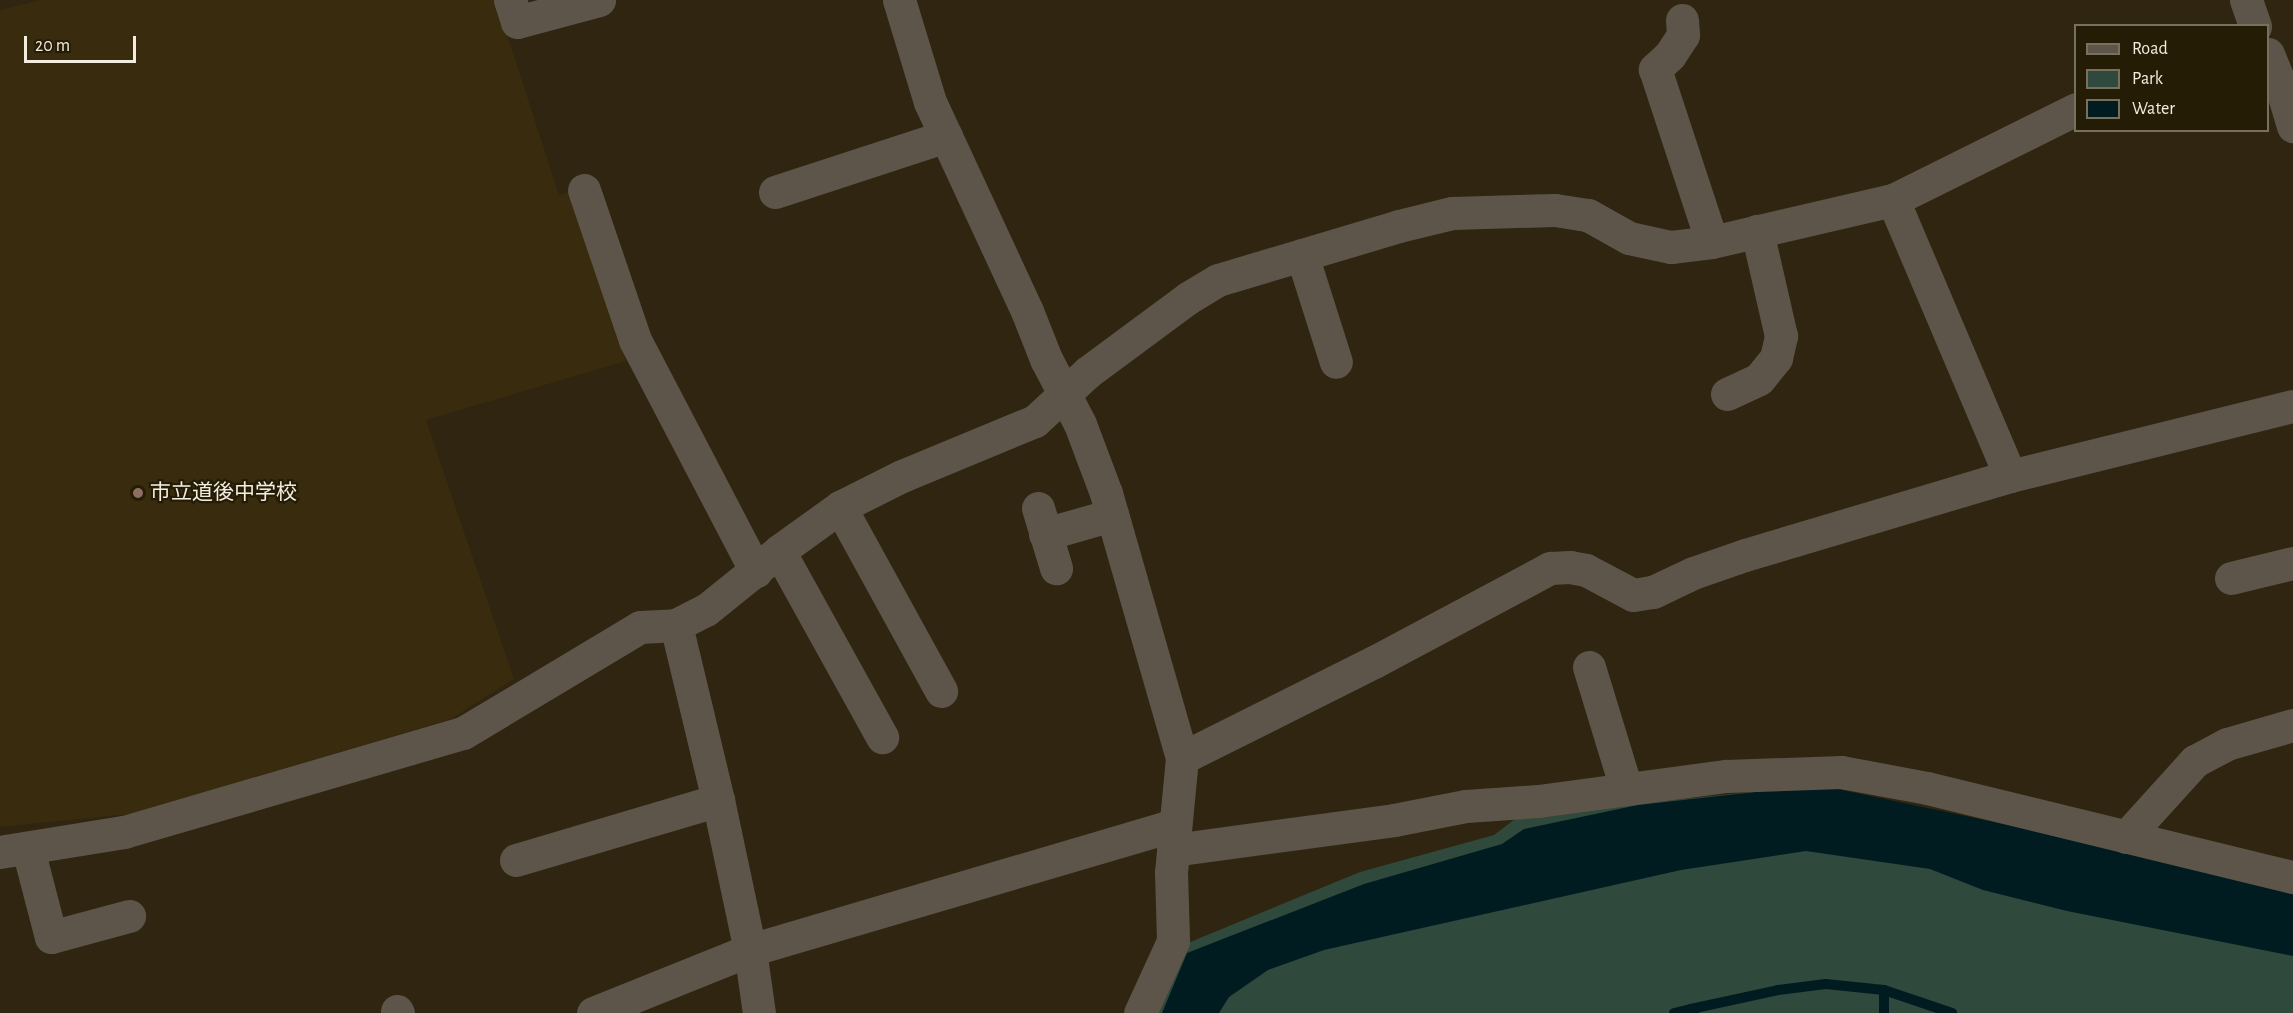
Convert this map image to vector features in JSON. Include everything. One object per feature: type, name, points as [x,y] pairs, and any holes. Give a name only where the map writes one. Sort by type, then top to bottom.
[{"type":"street","points":[[510,0],[517,22],[599,0]]},
{"type":"street","points":[[899,0],[930,102],[1064,395],[1080,424],[1112,514],[1182,758],[1174,838],[1173,941],[1140,1013]]},
{"type":"street","points":[[1682,20],[1683,35],[1670,55],[1655,69],[1712,242]]},
{"type":"street","points":[[2269,56],[2287,84],[2293,126]]},
{"type":"street","points":[[129,916],[51,937],[14,850],[123,832],[463,733],[640,627],[676,625],[706,610],[840,507],[902,476],[1035,420],[1088,372],[1188,298],[1218,280],[1452,213],[1555,210],[1588,215],[1629,238],[1671,247],[1712,242],[1893,200],[2074,110]]},
{"type":"street","points":[[775,192],[816,164],[946,136]]},
{"type":"street","points":[[584,190],[635,340],[768,561],[882,737]]},
{"type":"street","points":[[1893,200],[2010,476]]},
{"type":"street","points":[[1727,394],[1759,379],[1776,358],[1781,336],[1757,231]]},
{"type":"street","points":[[1302,255],[1336,362]]},
{"type":"street","points":[[1182,758],[1374,662],[1550,568],[1570,567],[1586,570],[1633,595],[1653,592],[1693,573],[1745,555],[2010,476],[2293,406]]},
{"type":"street","points":[[840,507],[941,691]]},
{"type":"street","points":[[1056,568],[1041,521],[1112,514]]},
{"type":"street","points":[[2231,578],[2293,563]]},
{"type":"street","points":[[676,625],[718,800],[750,950],[759,1013]]},
{"type":"street","points":[[1589,667],[1626,788]]},
{"type":"street","points":[[2126,837],[2195,761],[2227,744],[2293,725]]},
{"type":"street","points":[[593,1013],[750,950],[1174,838],[1394,820],[1466,806],[1538,801],[1726,776],[1841,772],[1927,788],[2293,877]]},
{"type":"street","points":[[516,860],[718,800]]},
{"type":"shaded area","points":[[40,0],[496,0],[559,195],[578,189],[626,361],[426,420],[514,679],[451,719],[130,814],[0,827],[0,10]]},
{"type":"green space","points":[[1818,785],[2293,891],[2293,1013],[1149,1013],[1183,945],[1360,872],[1494,835],[1519,816]]},
{"type":"water","points":[[1818,785],[2113,847],[2293,891],[2293,956],[2067,911],[1983,890],[1930,869],[1806,851],[1681,870],[1324,950],[1268,970],[1229,997],[1219,1013],[1162,1013],[1187,953],[1364,884],[1502,844],[1524,829],[1638,805]]},
{"type":"waterway","points":[[1694,1013],[1691,1009],[1778,990],[1826,984],[1884,990]]},
{"type":"waterway","points":[[1884,1013],[1884,990],[1952,1013]]},
{"type":"waterway","points":[[1674,1013],[1691,1009]]},
{"type":"place","name":"市立道後中学校","points":[[138,493]]}]
